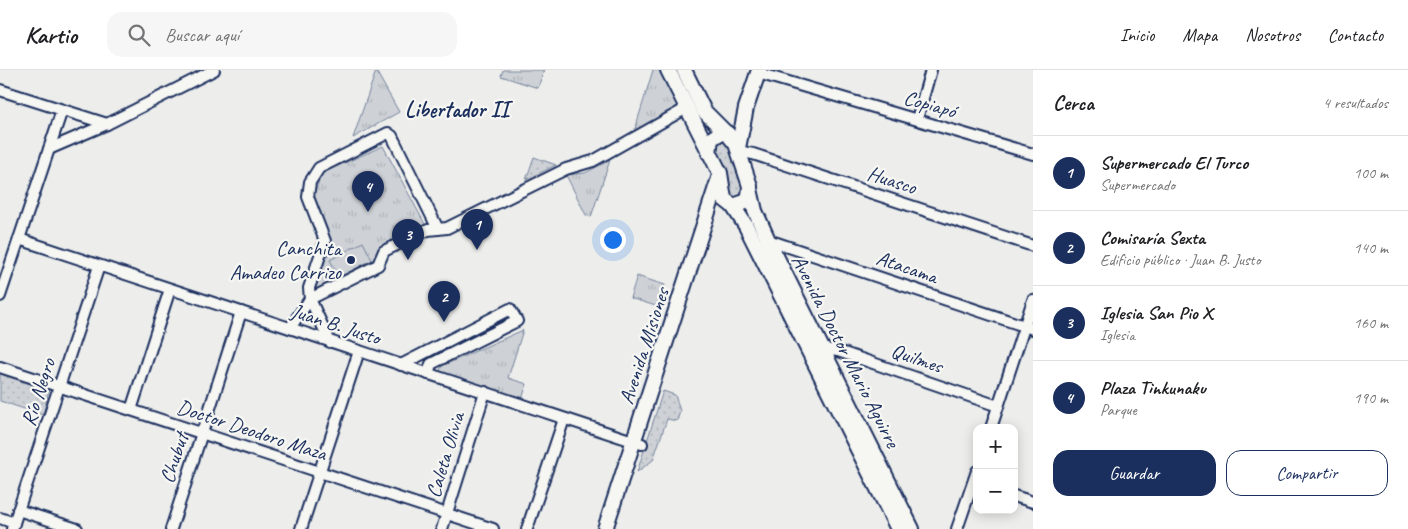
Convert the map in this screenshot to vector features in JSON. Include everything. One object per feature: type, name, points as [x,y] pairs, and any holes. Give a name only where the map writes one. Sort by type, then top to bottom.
[{"type":"main road","points":[[668,70],[709,153]]},
{"type":"main road","points":[[684,70],[704,111],[725,132],[732,136],[738,150]]},
{"type":"main road","points":[[738,150],[746,108],[759,71]]},
{"type":"main road","points":[[709,153],[711,139],[733,126],[746,108]]},
{"type":"main road","name":"Avenida Doctor Mario Aguirre","points":[[738,150],[755,211],[768,240],[912,529]]},
{"type":"main road","name":"Avenida Doctor Mario Aguirre","points":[[709,153],[720,175],[723,196],[746,226],[898,529]]},
{"type":"main road","name":"Avenida Misiones","points":[[614,529],[638,443],[720,175]]},
{"type":"main road","name":"Avenida Misiones","points":[[605,529],[638,443],[715,222],[721,211],[745,202],[750,189]]},
{"type":"street","points":[[49,149],[107,124],[214,70]]},
{"type":"street","points":[[917,120],[931,70]]},
{"type":"street","name":"Copiapó","points":[[759,71],[1033,154]]},
{"type":"street","points":[[0,90],[107,124]]},
{"type":"street","points":[[290,328],[310,300],[378,265],[384,251],[428,230],[447,228],[566,169],[593,161],[687,108]]},
{"type":"street","points":[[0,296],[62,110]]},
{"type":"street","points":[[330,342],[310,300],[309,288],[325,241],[308,197],[310,182],[319,168],[388,133],[392,136],[438,229]]},
{"type":"street","name":"Huasco","points":[[738,150],[1033,246]]},
{"type":"street","name":"Juan B. Justo","points":[[19,240],[638,443]]},
{"type":"street","name":"Atacama","points":[[768,240],[1029,328]]},
{"type":"street","name":"Río Negro","points":[[13,526],[99,266]]},
{"type":"street","points":[[132,410],[170,289]]},
{"type":"street","points":[[992,424],[1029,328],[1033,300]]},
{"type":"street","points":[[400,365],[510,309],[517,321],[431,364],[428,374]]},
{"type":"street","name":"Chubut","points":[[171,529],[241,312]]},
{"type":"street","name":"Quilmes","points":[[822,349],[838,351],[998,406]]},
{"type":"street","points":[[301,529],[359,351]]},
{"type":"street","name":"Doctor Deodoro Maza","points":[[0,367],[493,529]]},
{"type":"street","name":"Caleta Olivia","points":[[442,529],[485,392]]},
{"type":"street","points":[[527,529],[564,418]]},
{"type":"street","points":[[957,529],[973,488]]},
{"type":"street","points":[[1018,497],[1033,502]]},
{"type":"street","points":[[18,510],[77,529]]},
{"type":"street","points":[[0,518],[13,526]]},
{"type":"green space","points":[[503,70],[544,70],[538,88],[501,76]]},
{"type":"green space","points":[[653,70],[661,70],[679,103],[676,109],[634,132]]},
{"type":"green space","points":[[376,71],[399,112],[353,138]]},
{"type":"green space","points":[[726,137],[744,191],[740,199],[730,199],[722,160],[715,149],[714,144]]},
{"type":"green space","points":[[383,146],[426,226],[374,262],[316,292],[313,288],[329,239],[313,197],[322,173]]},
{"type":"green space","points":[[534,157],[556,165],[526,180]]},
{"type":"green space","points":[[610,160],[591,217],[586,215],[566,175],[585,173]]},
{"type":"green space","name":"Canchita Amadeo Carrizo","points":[[363,242],[372,260],[339,277],[330,260]]},
{"type":"green space","points":[[637,276],[665,285],[662,296],[666,304],[659,307],[630,298]]},
{"type":"green space","points":[[523,330],[508,378],[527,384],[522,399],[443,374],[440,370],[442,366]]},
{"type":"green space","points":[[0,373],[49,390],[43,415],[0,401]]},
{"type":"green space","points":[[663,391],[675,395],[680,411],[677,421],[667,419],[653,460],[637,472]]},
{"type":"place","name":"Plaza Tinkunaku","points":[[368,212]]},
{"type":"place","name":"Supermercado El Turco","points":[[477,250]]},
{"type":"place","name":"Canchita Amadeo Carrizo","points":[[351,260]]},
{"type":"place","name":"Iglesia San Pio X","points":[[408,260]]},
{"type":"place","name":"Comisaría Sexta","points":[[444,322]]},
{"type":"district","name":"Libertador II","points":[[457,109]]}]
